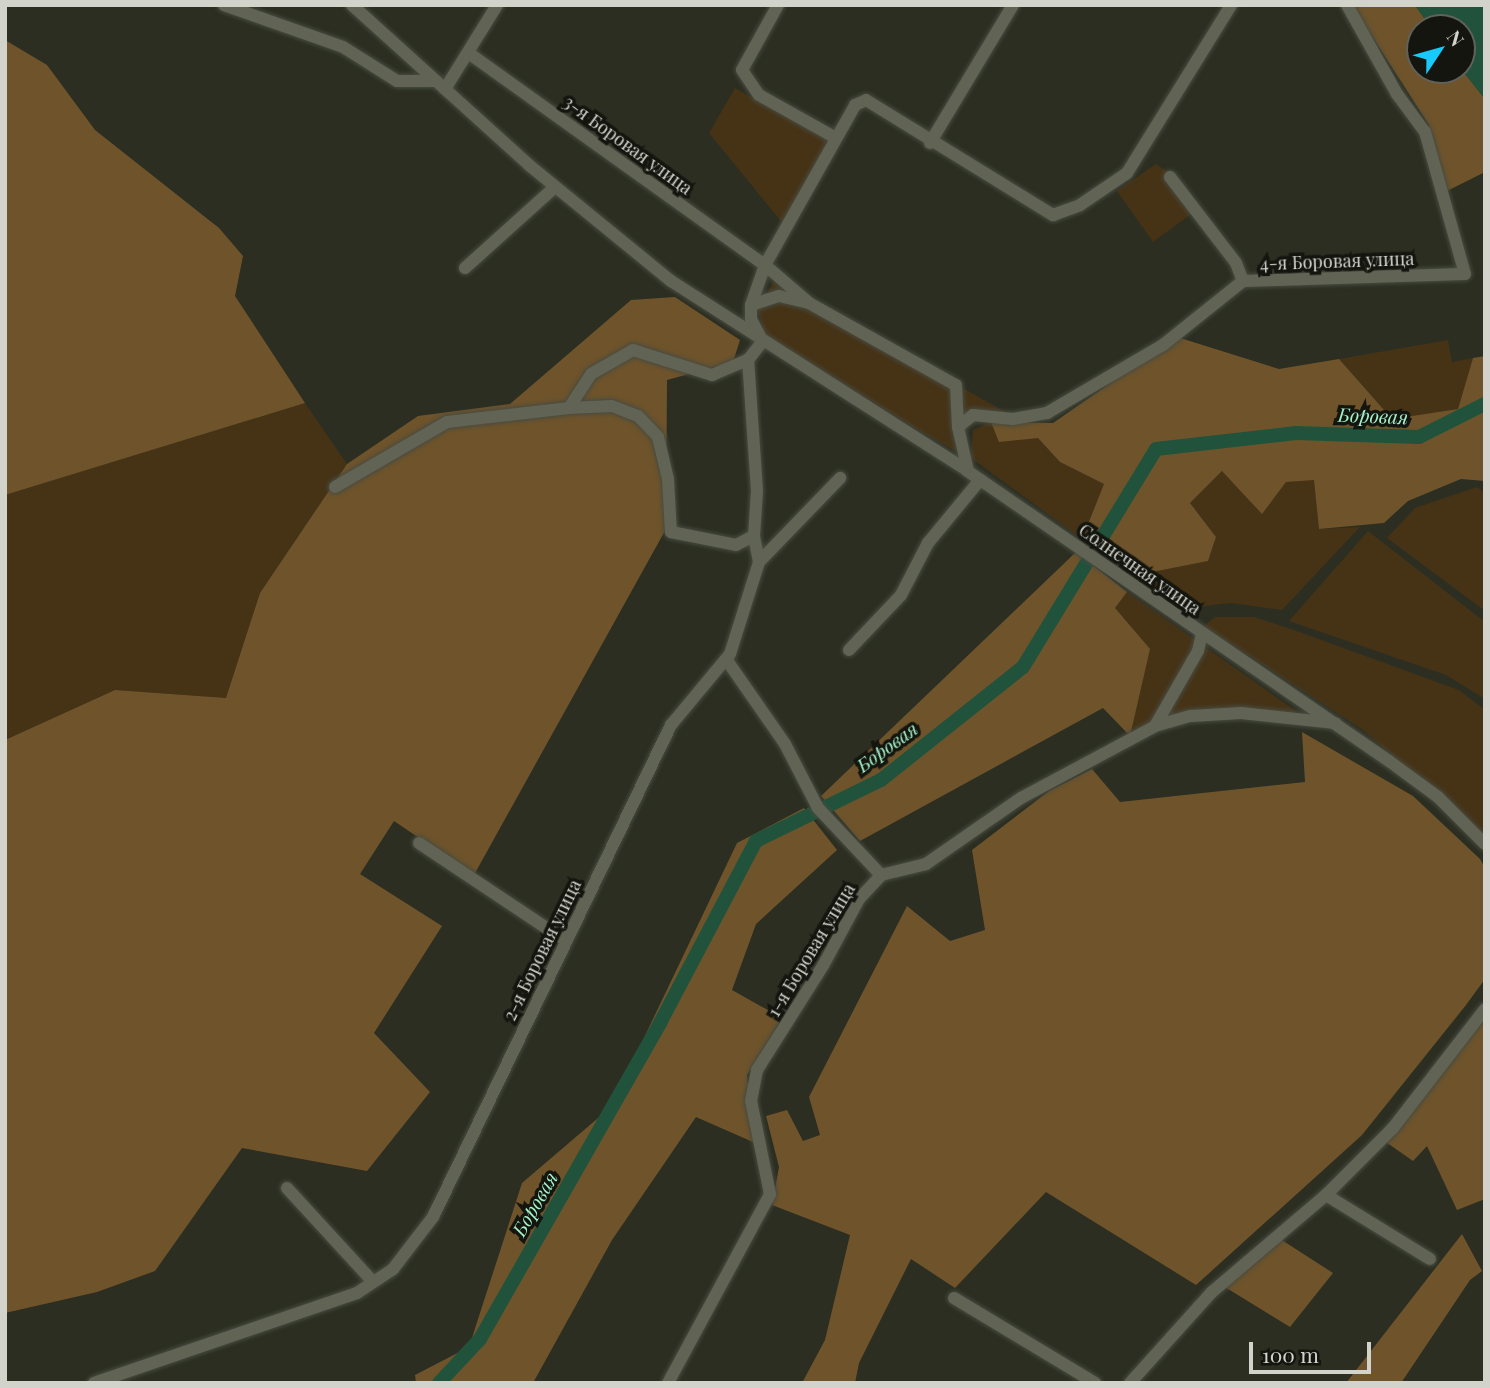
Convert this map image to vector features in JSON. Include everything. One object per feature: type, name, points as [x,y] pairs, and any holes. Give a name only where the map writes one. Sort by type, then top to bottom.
[{"type":"street","points":[[224,5],[343,47],[397,81],[440,85],[470,54],[497,5]]},
{"type":"street","name":"Солнечная улица","points":[[352,5],[555,187],[671,281],[968,471],[1335,723],[1438,797],[1485,844]]},
{"type":"street","points":[[778,5],[742,69],[759,95],[834,136]]},
{"type":"street","points":[[930,143],[1013,5]]},
{"type":"street","points":[[569,408],[592,374],[633,350],[712,375],[748,360],[762,341],[751,319],[751,305],[765,265],[834,136],[855,105],[866,100],[930,143],[1054,215],[1080,205],[1128,173],[1231,5]]},
{"type":"street","name":"4-я Боровая улица","points":[[958,426],[973,415],[1013,419],[1047,413],[1163,345],[1243,281],[1465,274],[1425,132],[1397,94],[1347,5]]},
{"type":"street","name":"3-я Боровая улица","points":[[470,54],[765,265],[809,303]]},
{"type":"street","points":[[1170,177],[1236,263],[1243,281]]},
{"type":"street","points":[[465,268],[555,187]]},
{"type":"street","points":[[751,305],[779,296],[809,303],[956,385],[958,426],[968,471]]},
{"type":"street","name":"2-я Боровая улица","points":[[94,1383],[357,1293],[393,1269],[433,1217],[671,725],[726,659],[759,562],[754,536],[757,491],[748,360]]},
{"type":"street","points":[[335,487],[447,422],[569,408],[612,406],[638,416],[659,437],[671,533],[736,545],[754,536]]},
{"type":"street","points":[[759,562],[840,478]]},
{"type":"street","points":[[849,650],[901,596],[928,542],[980,480]]},
{"type":"street","points":[[1154,726],[1198,651],[1202,633]]},
{"type":"street","points":[[726,659],[785,744],[818,808],[881,875],[926,864],[1021,798],[1154,726],[1191,716],[1241,713],[1335,723]]},
{"type":"street","points":[[419,843],[566,941]]},
{"type":"street","name":"1-я Боровая улица","points":[[668,1383],[770,1194],[751,1101],[757,1070],[824,964],[859,899],[881,875]]},
{"type":"street","points":[[1130,1383],[1212,1293],[1326,1195],[1393,1128],[1485,1009]]},
{"type":"street","points":[[287,1188],[373,1282]]},
{"type":"street","points":[[1326,1195],[1430,1259]]},
{"type":"street","points":[[954,1298],[1095,1383]]},
{"type":"shaded area","points":[[1352,5],[1415,5],[1421,14],[1406,14],[1406,84],[1473,84],[1485,99],[1485,172],[1441,194],[1429,125]]},
{"type":"shaded area","points":[[1415,5],[1485,5],[1485,99],[1473,84],[1476,84],[1476,14],[1421,14]]},
{"type":"shaded area","points":[[5,40],[47,65],[95,130],[219,228],[243,256],[235,296],[305,403],[5,495]]},
{"type":"shaded area","points":[[735,88],[828,140],[784,225],[709,133]]},
{"type":"shaded area","points":[[1156,164],[1170,173],[1191,214],[1153,242],[1117,191]]},
{"type":"shaded area","points":[[774,281],[1007,413],[970,418],[961,454],[913,427],[764,334],[758,309]]},
{"type":"shaded area","points":[[675,297],[740,340],[733,362],[667,380],[666,529],[474,875],[394,821],[360,874],[442,926],[374,1033],[430,1092],[367,1171],[242,1148],[155,1271],[97,1292],[5,1313],[5,740],[115,690],[226,698],[260,593],[347,464],[418,416],[510,404],[631,300]]},
{"type":"shaded area","points":[[1177,337],[1279,369],[1339,359],[1392,419],[1458,409],[1473,358],[1485,356],[1485,481],[1461,479],[1408,501],[1384,523],[1319,529],[1314,480],[1286,482],[1262,514],[1222,471],[1190,503],[1216,537],[1208,561],[1137,575],[1082,539],[1104,484],[1060,462],[1038,438],[999,442],[991,422],[1053,423]]},
{"type":"shaded area","points":[[1448,340],[1452,362],[1473,358],[1458,409],[1392,419],[1339,359]]},
{"type":"shaded area","points":[[305,403],[347,464],[260,593],[226,698],[115,690],[5,740],[5,495]]},
{"type":"shaded area","points":[[991,422],[1038,438],[1060,462],[1104,484],[1082,539],[971,458],[973,430]]},
{"type":"shaded area","points":[[1222,471],[1286,482],[1314,479],[1319,529],[1360,527],[1282,610],[1231,603],[1204,606],[1188,617],[1137,575],[1208,561],[1216,537],[1190,503]]},
{"type":"shaded area","points":[[1477,487],[1485,493],[1485,611],[1387,538],[1415,508]]},
{"type":"shaded area","points":[[1368,531],[1485,622],[1485,699],[1446,675],[1289,621]]},
{"type":"shaded area","points":[[1076,552],[1127,592],[1115,608],[1150,649],[1130,736],[1103,708],[860,841],[821,796]]},
{"type":"shaded area","points":[[1127,592],[1296,711],[1294,718],[1224,708],[1130,736],[1115,608]]},
{"type":"shaded area","points":[[1215,617],[1254,617],[1294,630],[1459,690],[1485,710],[1485,837],[1363,730],[1204,626]]},
{"type":"shaded area","points":[[1302,732],[1413,796],[1480,859],[1485,868],[1485,979],[1466,1005],[1362,1135],[1196,1285],[1046,1192],[955,1288],[911,1259],[859,1363],[855,1383],[802,1383],[825,1340],[850,1235],[772,1205],[779,1167],[766,1116],[787,1110],[803,1141],[820,1135],[809,1097],[907,906],[950,941],[985,930],[972,850],[1049,791],[1092,769],[1120,802],[1305,782]]},
{"type":"shaded area","points":[[804,808],[837,850],[756,924],[732,990],[782,1018],[747,1075],[752,1120],[762,1146],[696,1117],[612,1240],[533,1383],[416,1383],[415,1375],[469,1347],[522,1183],[611,1107],[737,843]]},
{"type":"shaded area","points":[[1485,1005],[1485,1199],[1457,1210],[1427,1146],[1413,1161],[1383,1140]]},
{"type":"shaded area","points":[[1462,1234],[1482,1271],[1470,1280],[1401,1383],[1346,1383]]},
{"type":"shaded area","points":[[1274,1235],[1333,1273],[1290,1327],[1220,1284]]},
{"type":"waterway","name":"Боровая","points":[[439,1383],[480,1339],[660,1023],[756,841],[881,780],[1023,667],[1156,449],[1296,433],[1419,437],[1485,404]]}]
